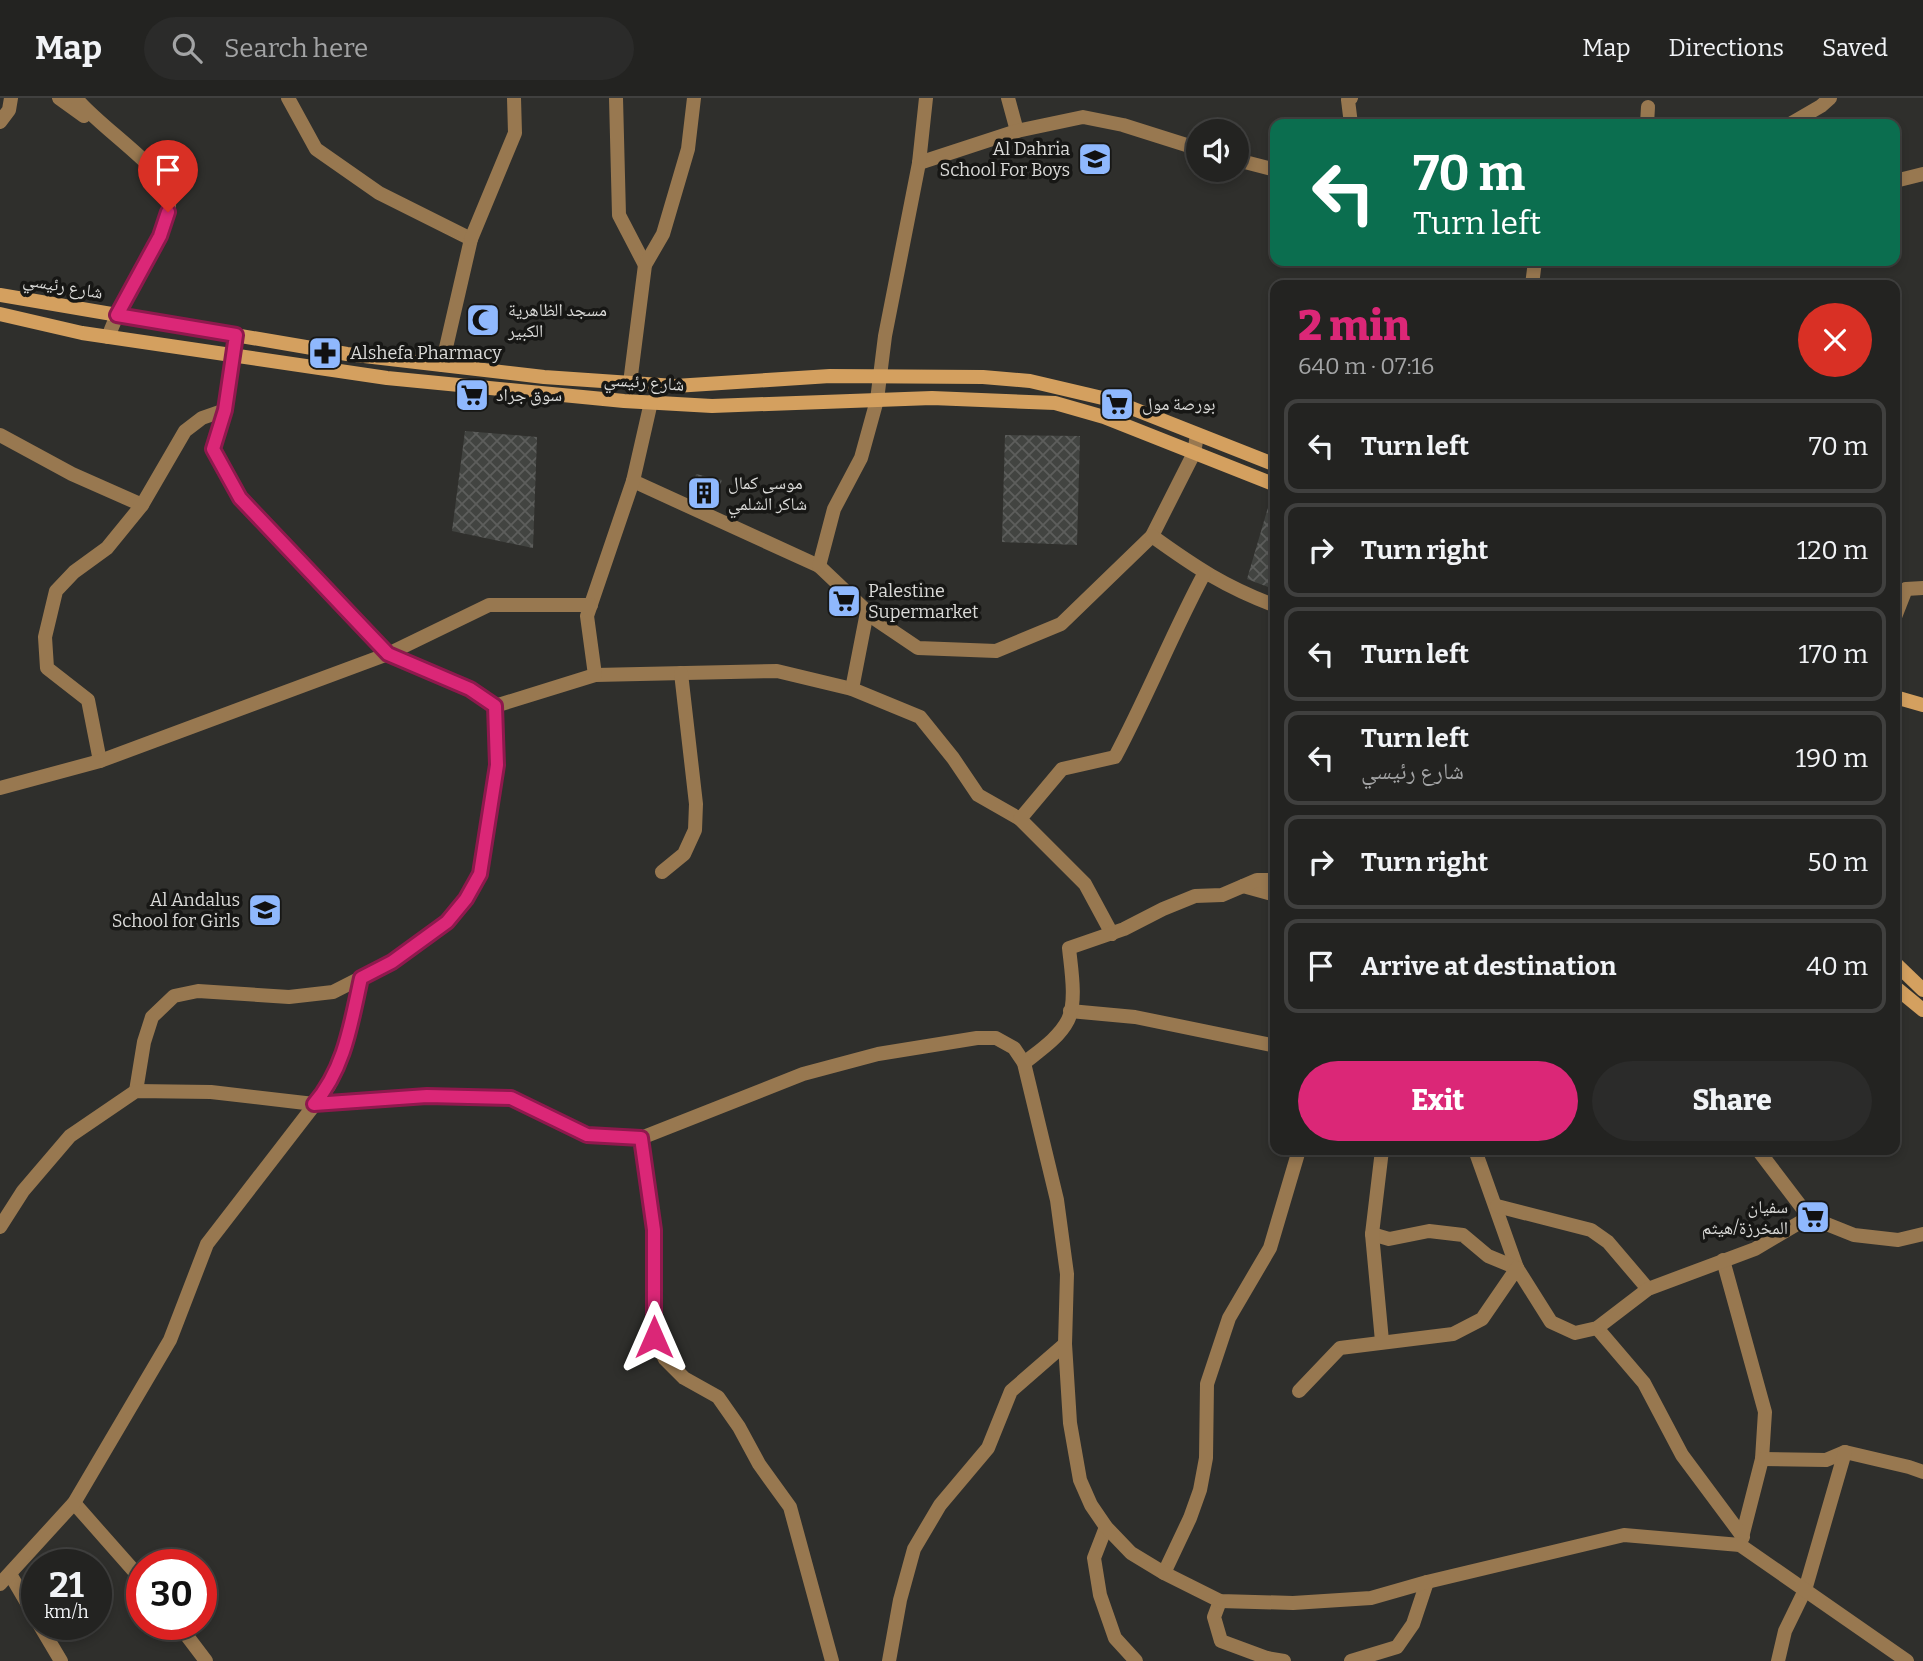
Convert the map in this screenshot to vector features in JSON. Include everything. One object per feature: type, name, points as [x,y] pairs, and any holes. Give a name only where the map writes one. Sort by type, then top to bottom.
[{"type":"main road","name":"شارع رئيسي","points":[[0,295],[347,354],[544,377],[675,386],[830,376],[983,377],[1030,381],[1111,400],[1270,463]]},
{"type":"main road","name":"شارع رئيسي","points":[[0,314],[82,333],[387,378],[651,402],[712,406],[944,398],[1055,403],[1104,417],[1270,483]]},
{"type":"main road","points":[[1900,698],[1923,705]]},
{"type":"main road","points":[[1900,968],[1923,990]]},
{"type":"main road","points":[[1900,991],[1923,1010]]},
{"type":"street","points":[[0,122],[9,110],[11,98]]},
{"type":"street","points":[[59,98],[117,139]]},
{"type":"street","points":[[76,98],[160,177],[165,184],[169,200],[160,236],[108,337]]},
{"type":"street","points":[[288,98],[316,149],[379,193],[471,239]]},
{"type":"street","points":[[442,365],[471,239],[514,133],[514,98]]},
{"type":"street","points":[[616,98],[619,215],[645,265]]},
{"type":"street","points":[[630,383],[645,265],[663,234],[688,149],[694,98]]},
{"type":"street","points":[[819,566],[834,509],[861,458],[877,400],[885,336],[919,163],[926,98]]},
{"type":"street","points":[[1008,98],[1017,131]]},
{"type":"street","points":[[1350,119],[1348,100],[1351,98]]},
{"type":"street","points":[[1799,119],[1830,98]]},
{"type":"street","points":[[1647,119],[1648,107]]},
{"type":"street","points":[[919,163],[1017,131],[1083,117],[1123,125],[1186,145]]},
{"type":"street","points":[[1249,163],[1270,168]]},
{"type":"street","points":[[1900,180],[1923,174]]},
{"type":"street","points":[[236,335],[225,410],[213,449],[240,498],[388,654],[470,689],[495,706]]},
{"type":"street","points":[[595,675],[587,616],[633,481],[651,402]]},
{"type":"street","points":[[100,761],[88,700],[47,668],[46,637],[56,591],[74,572],[107,548],[142,506],[185,430],[202,418],[225,410]]},
{"type":"street","points":[[0,435],[72,474],[142,506]]},
{"type":"street","points":[[633,481],[819,566],[867,612],[918,648],[996,651],[1061,624],[1152,536],[1194,453],[1197,435]]},
{"type":"street","points":[[1152,536],[1205,574],[1239,593],[1270,604]]},
{"type":"street","points":[[1020,819],[1062,769],[1115,757],[1147,695],[1180,619],[1205,574]]},
{"type":"street","points":[[1900,604],[1906,589],[1923,588]]},
{"type":"street","points":[[0,788],[100,761],[388,654],[489,605],[591,604]]},
{"type":"street","points":[[852,690],[867,612]]},
{"type":"street","points":[[495,706],[595,675],[777,671],[852,690],[920,717],[978,795],[1020,819],[1085,884],[1112,934]]},
{"type":"street","points":[[662,873],[684,855],[695,830],[695,804],[681,673]]},
{"type":"street","points":[[136,1091],[144,1042],[152,1017],[174,996],[198,991],[289,997],[333,992],[392,962],[447,922],[466,899],[480,874],[497,765],[495,706]]},
{"type":"street","points":[[1024,1063],[1049,1042],[1069,1019],[1073,992],[1069,948],[1112,934],[1195,896],[1222,895],[1257,880],[1270,880]]},
{"type":"street","points":[[1243,886],[1270,893]]},
{"type":"street","points":[[21,1600],[5,1579],[74,1503],[170,1339],[207,1244],[329,1086],[348,1040],[361,978]]},
{"type":"street","points":[[1070,1011],[1135,1017],[1270,1045]]},
{"type":"street","points":[[0,1227],[23,1191],[70,1136],[136,1091],[211,1092],[314,1104],[427,1096],[511,1098],[587,1135],[641,1138],[803,1074],[878,1054],[977,1038],[996,1038],[1014,1048],[1024,1063],[1058,1200],[1067,1274],[1065,1344],[1070,1423],[1080,1480],[1091,1505],[1106,1527],[1131,1553],[1220,1601],[1293,1603],[1371,1598],[1624,1535],[1742,1541]]},
{"type":"street","points":[[641,1138],[654,1230],[654,1337],[665,1359],[684,1378],[718,1397],[759,1464],[790,1507],[832,1661]]},
{"type":"street","points":[[1164,1573],[1191,1518],[1200,1490],[1206,1458],[1208,1384],[1216,1357],[1229,1318],[1270,1248],[1298,1155]]},
{"type":"street","points":[[1381,1155],[1372,1234],[1382,1341]]},
{"type":"street","points":[[1477,1155],[1517,1268],[1551,1322],[1574,1333],[1597,1328],[1648,1289],[1755,1249],[1809,1217]]},
{"type":"street","points":[[1762,1155],[1809,1217],[1854,1235],[1898,1240],[1923,1234]]},
{"type":"street","points":[[1497,1206],[1591,1230],[1608,1242],[1648,1289]]},
{"type":"street","points":[[1372,1234],[1389,1239],[1429,1231],[1463,1235],[1488,1256],[1517,1268]]},
{"type":"street","points":[[1723,1260],[1765,1412],[1762,1459],[1742,1541]]},
{"type":"street","points":[[1299,1391],[1340,1348],[1453,1334],[1482,1319],[1517,1268]]},
{"type":"street","points":[[1597,1328],[1644,1383],[1682,1455],[1742,1541],[1805,1590],[1907,1661]]},
{"type":"street","points":[[889,1661],[900,1600],[914,1549],[940,1505],[988,1448],[1011,1391],[1065,1344]]},
{"type":"street","points":[[1762,1459],[1826,1460],[1845,1452],[1921,1466]]},
{"type":"street","points":[[1778,1661],[1785,1631],[1805,1590],[1845,1452]]},
{"type":"street","points":[[74,1503],[126,1562]]},
{"type":"street","points":[[1106,1527],[1094,1558],[1100,1595],[1115,1638],[1136,1661]]},
{"type":"street","points":[[1351,1661],[1397,1647],[1413,1623],[1427,1582]]},
{"type":"street","points":[[1220,1601],[1213,1617],[1221,1642],[1284,1661]]},
{"type":"street","points":[[49,1640],[61,1661]]},
{"type":"street","points":[[190,1640],[206,1661]]},
{"type":"building","points":[[465,431],[537,437],[533,548],[452,531]]},
{"type":"building","points":[[1005,435],[1080,436],[1077,545],[1002,542]]},
{"type":"building","name":"موسى كمال شاكر الشلمي","points":[[696,474],[722,480],[709,516],[687,505]]},
{"type":"building","points":[[1269,504],[1270,588],[1247,579]]},
{"type":"place","name":"Al Dahria School For Boys","points":[[1095,159]]},
{"type":"place","name":"مسجد الظاهرية الكبير","points":[[483,320]]},
{"type":"place","name":"Alshefa Pharmacy","points":[[325,353]]},
{"type":"place","name":"سوق جراد","points":[[472,395]]},
{"type":"place","name":"بورصة مول","points":[[1117,404]]},
{"type":"place","name":"موسى كمال شاكر الشلمي","points":[[704,493]]},
{"type":"place","name":"Palestine Supermarket","points":[[844,601]]},
{"type":"place","name":"Al Andalus School for Girls","points":[[265,910]]},
{"type":"place","name":"سفيان المخرزة/هيثم","points":[[1813,1217]]},
{"type":"route","points":[[168,212],[160,236],[117,315],[236,335],[225,410],[213,449],[240,498],[388,654],[470,689],[495,706],[497,765],[480,874],[466,899],[447,922],[392,962],[361,978],[348,1040],[329,1086],[314,1104],[427,1096],[511,1098],[587,1135],[641,1138],[654,1230],[654,1337]]}]
